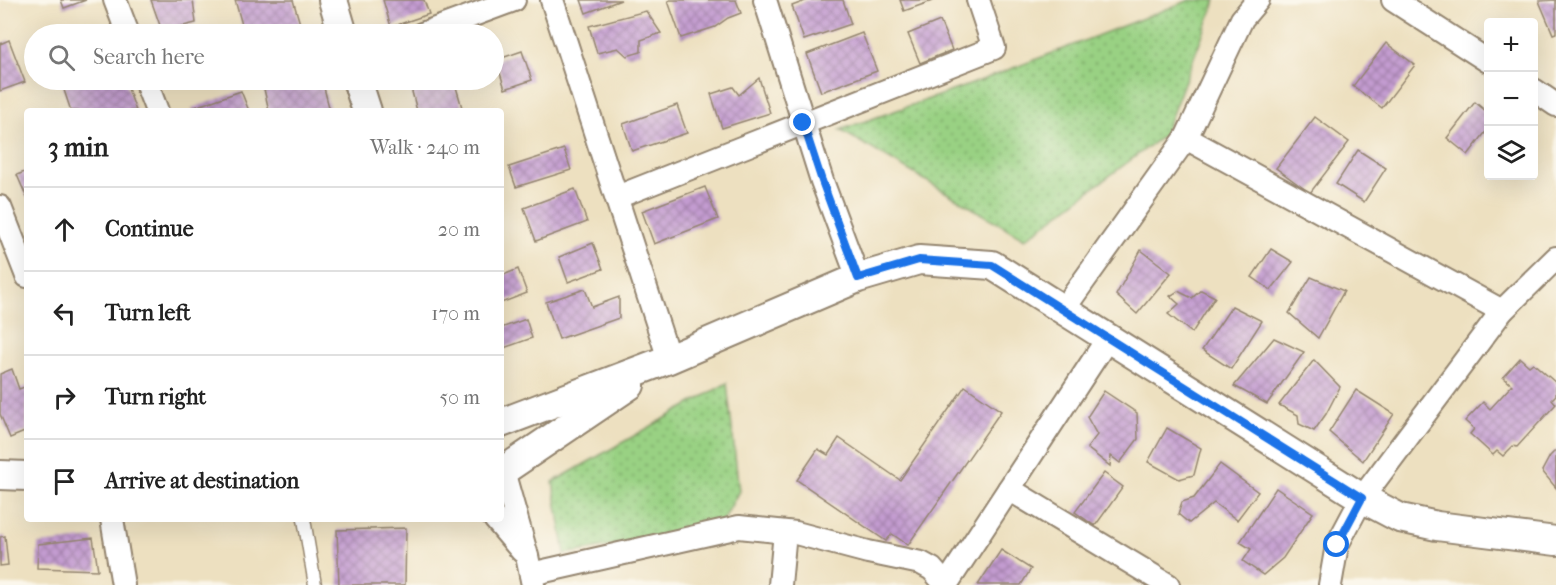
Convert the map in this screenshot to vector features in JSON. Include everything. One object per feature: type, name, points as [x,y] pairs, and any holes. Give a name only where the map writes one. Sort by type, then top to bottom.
[{"type":"street","points":[[115,0],[124,24]]},
{"type":"street","points":[[333,0],[341,24]]},
{"type":"street","points":[[449,24],[514,0]]},
{"type":"street","points":[[552,0],[669,359]]},
{"type":"street","points":[[765,0],[822,181],[858,278]]},
{"type":"street","points":[[617,197],[994,48],[978,0]]},
{"type":"street","points":[[1063,310],[1186,138],[1242,19],[1258,0]]},
{"type":"street","points":[[1393,0],[1484,58]]},
{"type":"street","points":[[149,90],[156,108]]},
{"type":"street","points":[[360,90],[366,108]]},
{"type":"street","points":[[1538,93],[1556,105]]},
{"type":"street","points":[[1186,138],[1502,311]]},
{"type":"street","points":[[0,207],[24,268]]},
{"type":"street","points":[[1329,585],[1337,545],[1362,498],[1502,311],[1556,258]]},
{"type":"street","points":[[504,422],[669,359],[858,278],[919,260],[992,265],[1362,498],[1400,518],[1437,526],[1556,541]]},
{"type":"street","points":[[530,572],[739,527],[796,533],[921,563],[932,569],[946,585],[1108,338]]},
{"type":"street","points":[[504,471],[669,359]]},
{"type":"street","points":[[504,437],[509,452],[504,466]]},
{"type":"street","points":[[0,475],[24,476]]},
{"type":"street","points":[[504,479],[530,572]]},
{"type":"street","points":[[1009,489],[1168,585]]},
{"type":"street","points":[[112,522],[123,585]]},
{"type":"street","points":[[497,522],[530,572]]},
{"type":"street","points":[[780,585],[785,532]]},
{"type":"lane","points":[[304,522],[315,585]]},
{"type":"green space","points":[[1190,0],[1216,0],[1164,135],[1025,239],[840,130],[969,85]]},
{"type":"green space","points":[[727,383],[739,491],[719,528],[565,554],[553,482]]},
{"type":"building","points":[[61,0],[86,0],[64,8]]},
{"type":"building","points":[[151,0],[193,0],[196,23],[160,24]]},
{"type":"building","points":[[235,0],[293,0],[300,24],[242,24]]},
{"type":"building","points":[[383,0],[424,0],[429,14],[400,24],[390,24]]},
{"type":"building","points":[[581,0],[621,0],[586,13]]},
{"type":"building","points":[[736,0],[741,13],[715,27],[681,38],[668,1]]},
{"type":"building","points":[[808,0],[843,0],[851,24],[804,40],[792,6]]},
{"type":"building","points":[[900,0],[935,0],[904,11]]},
{"type":"building","points":[[1556,0],[1556,33],[1553,34],[1539,1]]},
{"type":"building","points":[[646,11],[661,33],[641,40],[641,52],[627,56],[618,48],[597,53],[589,26]]},
{"type":"building","points":[[940,21],[952,50],[920,63],[908,34]]},
{"type":"building","points":[[862,33],[877,71],[821,92],[807,54]]},
{"type":"building","points":[[9,40],[24,82],[0,91],[0,44]]},
{"type":"building","points":[[1386,43],[1415,65],[1382,108],[1353,86]]},
{"type":"building","points":[[522,51],[532,80],[505,89],[504,57]]},
{"type":"building","points":[[759,78],[770,113],[722,128],[711,94],[733,87],[739,95]]},
{"type":"building","points":[[64,90],[129,90],[135,108],[70,108]]},
{"type":"building","points":[[264,90],[325,90],[329,108],[268,108]]},
{"type":"building","points":[[412,90],[457,90],[462,108],[416,108]]},
{"type":"building","points":[[241,91],[248,108],[192,108]]},
{"type":"building","points":[[1475,102],[1484,110],[1484,134],[1468,155],[1447,138]]},
{"type":"building","points":[[677,105],[687,133],[632,151],[623,124]]},
{"type":"building","points":[[1315,117],[1349,142],[1310,193],[1276,168]]},
{"type":"building","points":[[564,149],[571,170],[516,187],[509,167]]},
{"type":"building","points":[[1358,150],[1386,168],[1364,202],[1336,184]]},
{"type":"building","points":[[24,172],[24,191],[17,175]]},
{"type":"building","points":[[705,187],[718,219],[654,244],[642,211]]},
{"type":"building","points":[[575,189],[587,222],[536,241],[524,208]]},
{"type":"building","points":[[593,243],[603,269],[568,282],[559,257]]},
{"type":"building","points":[[1271,249],[1293,262],[1271,290],[1252,277]]},
{"type":"building","points":[[1141,250],[1171,273],[1137,314],[1116,295]]},
{"type":"building","points":[[518,269],[527,293],[504,302],[504,275]]},
{"type":"building","points":[[1311,277],[1344,291],[1318,338],[1289,313]]},
{"type":"building","points":[[585,289],[592,307],[619,297],[619,318],[559,339],[546,302]]},
{"type":"building","points":[[1201,290],[1215,297],[1192,333],[1168,314],[1179,304],[1170,296],[1178,291],[1192,298]]},
{"type":"building","points":[[1232,306],[1262,321],[1231,369],[1202,350]]},
{"type":"building","points":[[526,319],[532,338],[504,348],[504,327]]},
{"type":"building","points":[[1274,338],[1304,352],[1267,404],[1234,386]]},
{"type":"building","points":[[1520,358],[1529,366],[1533,363],[1556,383],[1556,395],[1552,399],[1556,404],[1517,447],[1513,446],[1503,456],[1497,451],[1493,455],[1470,434],[1474,429],[1465,421],[1483,402],[1490,409],[1512,385],[1503,377]]},
{"type":"building","points":[[1314,360],[1340,387],[1314,431],[1299,424],[1298,415],[1279,405]]},
{"type":"building","points":[[12,369],[19,389],[24,387],[24,432],[10,438],[0,414],[0,374]]},
{"type":"building","points":[[965,386],[1001,411],[908,545],[892,534],[886,541],[797,480],[818,449],[828,455],[839,438],[900,480]]},
{"type":"building","points":[[1356,390],[1394,414],[1363,461],[1329,432]]},
{"type":"building","points":[[1104,391],[1137,413],[1138,439],[1120,463],[1111,456],[1110,466],[1087,448],[1097,435],[1087,417]]},
{"type":"building","points":[[1167,428],[1201,448],[1194,475],[1179,479],[1148,462]]},
{"type":"building","points":[[1556,450],[1556,488],[1542,471]]},
{"type":"building","points":[[1220,464],[1258,492],[1237,520],[1214,503],[1189,523],[1178,514],[1182,502],[1194,498]]},
{"type":"building","points":[[1104,473],[1123,487],[1095,526],[1075,512]]},
{"type":"building","points":[[1276,488],[1313,513],[1283,558],[1263,575],[1243,561],[1251,549],[1240,542]]},
{"type":"building","points":[[406,528],[405,585],[339,585],[337,530]]},
{"type":"building","points":[[5,536],[8,565],[0,566],[0,537]]},
{"type":"building","points":[[93,538],[98,570],[37,568],[38,544]]},
{"type":"building","points":[[1001,550],[1031,569],[1021,585],[978,585]]},
{"type":"route","points":[[803,123],[858,278],[919,260],[992,265],[1362,498],[1337,545]]}]
